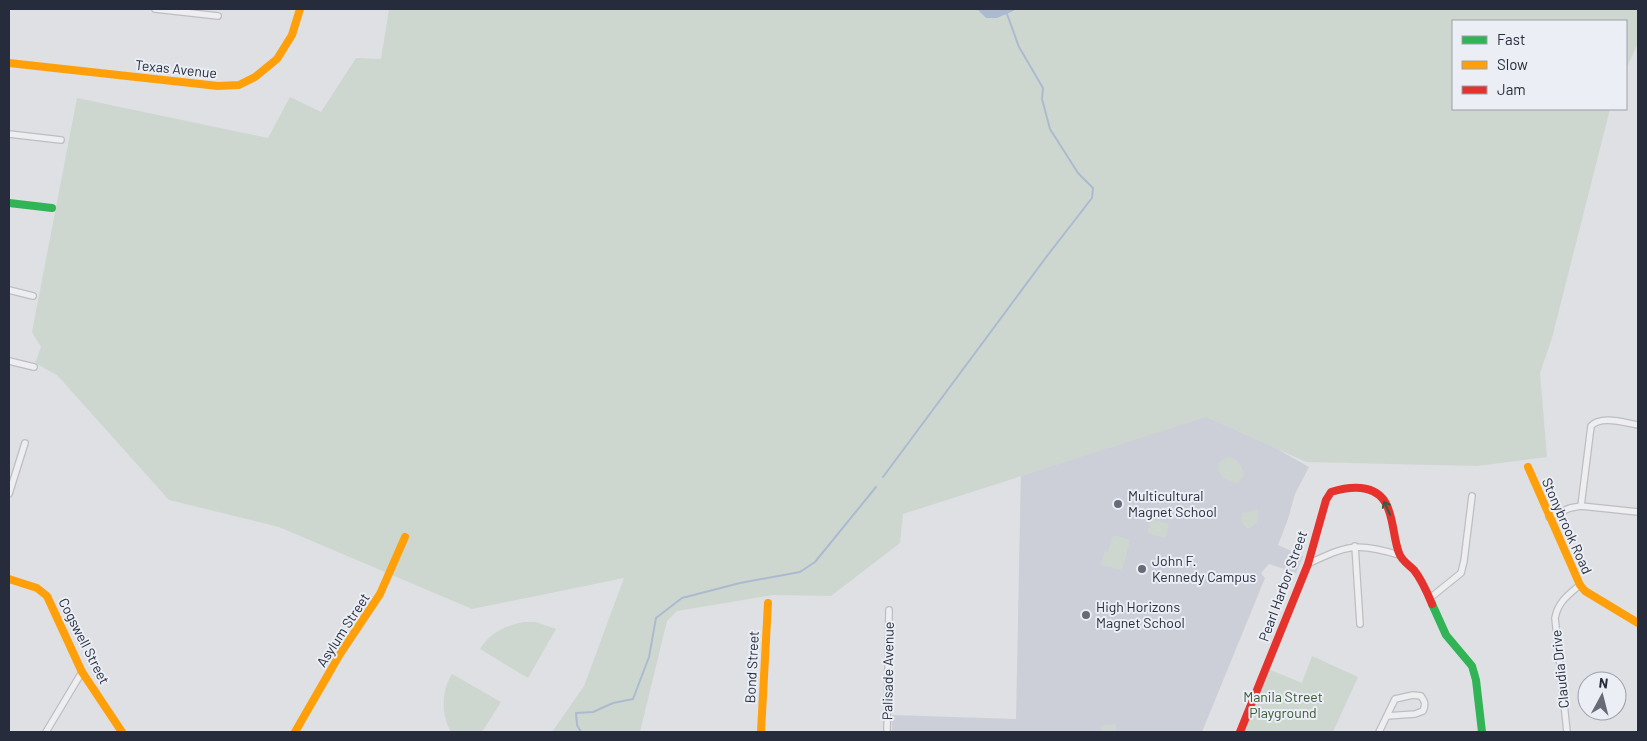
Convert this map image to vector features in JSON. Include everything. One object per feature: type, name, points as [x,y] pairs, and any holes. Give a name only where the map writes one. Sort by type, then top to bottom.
[{"type":"street","points":[[155,9],[218,16]]},
{"type":"street","name":"Texas Avenue","points":[[9,63],[218,86],[239,85],[255,77],[277,58],[292,35],[300,9]]},
{"type":"street","points":[[9,134],[62,140]]},
{"type":"street","points":[[9,203],[52,208]]},
{"type":"street","points":[[9,290],[33,296]]},
{"type":"street","points":[[9,361],[34,367]]},
{"type":"street","points":[[1581,506],[1591,426],[1600,421],[1638,425]]},
{"type":"street","points":[[9,494],[25,443]]},
{"type":"street","name":"Stonybrook Road","points":[[1528,467],[1580,585],[1585,591],[1638,623]]},
{"type":"street","name":"Pearl Harbor Street","points":[[1240,732],[1308,564],[1326,500],[1331,492],[1359,487],[1372,490],[1382,499],[1389,510],[1399,555]]},
{"type":"street","points":[[1430,598],[1461,573],[1472,496]]},
{"type":"street","points":[[1549,517],[1570,508],[1581,506],[1638,512]]},
{"type":"street","name":"Asylum Street","points":[[295,732],[340,654],[380,594],[405,537]]},
{"type":"street","points":[[1308,564],[1330,553],[1355,546],[1375,548],[1399,555],[1415,571],[1430,598],[1446,635],[1472,666],[1476,680],[1482,732]]},
{"type":"street","points":[[1355,546],[1360,624]]},
{"type":"street","name":"Cogswell Street","points":[[9,579],[37,588],[47,596],[82,672],[122,732]]},
{"type":"street","name":"Claudia Drive","points":[[1567,732],[1555,618],[1558,605],[1580,585]]},
{"type":"street","name":"Bond Street","points":[[761,732],[768,603]]},
{"type":"street","name":"Palisade Avenue","points":[[887,732],[890,610]]},
{"type":"street","points":[[46,732],[82,672]]},
{"type":"street","points":[[1379,732],[1395,699],[1413,695],[1421,696],[1426,705],[1423,711],[1415,714],[1387,716]]},
{"type":"shaded area","name":"John F. Kennedy Campus","points":[[1210,411],[1309,467],[1295,494],[1278,545],[1303,556],[1296,573],[1269,564],[1261,573],[1265,578],[1202,732],[892,732],[892,715],[1016,719],[1021,470]]},
{"type":"green space","points":[[389,9],[977,9],[986,18],[1018,9],[1638,9],[1638,43],[1627,67],[1627,20],[1452,20],[1452,110],[1610,110],[1552,338],[1540,373],[1547,457],[1477,466],[1306,462],[1206,417],[903,514],[900,543],[831,596],[773,595],[677,611],[667,621],[640,732],[552,732],[584,686],[624,578],[472,609],[279,527],[169,500],[57,375],[35,363],[41,347],[32,332],[77,98],[268,138],[290,97],[321,112],[356,58],[381,59]]},
{"type":"green space","points":[[1228,457],[1237,461],[1243,471],[1244,474],[1238,483],[1226,479],[1219,472],[1219,464]]},
{"type":"green space","points":[[1257,509],[1257,521],[1254,526],[1248,529],[1242,522],[1242,514],[1243,512]]},
{"type":"green space","points":[[1151,519],[1169,524],[1164,538],[1147,533]]},
{"type":"green space","points":[[1113,535],[1130,540],[1122,570],[1101,565],[1105,551],[1108,552]]},
{"type":"green space","points":[[523,622],[536,622],[556,629],[528,678],[480,649],[494,634]]},
{"type":"green space","name":"Manila Street Playground","points":[[1312,656],[1358,677],[1333,732],[1243,732],[1268,669],[1302,683]]},
{"type":"green space","points":[[452,674],[501,702],[482,732],[451,732],[445,718],[444,695]]},
{"type":"green space","points":[[1116,724],[1116,731],[1101,732],[1101,726]]},
{"type":"water","points":[[977,9],[1018,9],[997,18],[986,18]]},
{"type":"waterway","points":[[883,477],[1092,198],[1093,188],[1078,173],[1050,129],[1042,99],[1043,88],[1019,47],[1007,14]]},
{"type":"waterway","points":[[581,732],[577,725],[576,713],[593,712],[613,703],[633,699],[649,657],[656,618],[682,598],[740,583],[800,572],[815,562],[876,487]]},
{"type":"traffic: fast","points":[[9,203],[52,208]]},
{"type":"traffic: fast","points":[[1432,604],[1446,635],[1472,666],[1476,680],[1482,732]]},
{"type":"traffic: slow","points":[[9,63],[218,86],[239,85],[255,77],[277,59],[292,35],[300,9]]},
{"type":"traffic: slow","points":[[1528,467],[1580,585],[1585,591],[1638,623]]},
{"type":"traffic: slow","points":[[295,732],[340,654],[380,594],[405,537]]},
{"type":"traffic: slow","points":[[9,579],[37,588],[47,596],[82,672],[122,732]]},
{"type":"traffic: slow","points":[[761,732],[768,603]]},
{"type":"traffic: jam","points":[[1240,732],[1308,564],[1326,500],[1331,492],[1357,488],[1373,491],[1380,496],[1389,511],[1400,556],[1417,574],[1432,604]]},
{"type":"place","name":"Multicultural Magnet School","points":[[1118,504]]},
{"type":"place","name":"John F. Kennedy Campus","points":[[1142,569]]},
{"type":"place","name":"High Horizons Magnet School","points":[[1086,615]]}]
